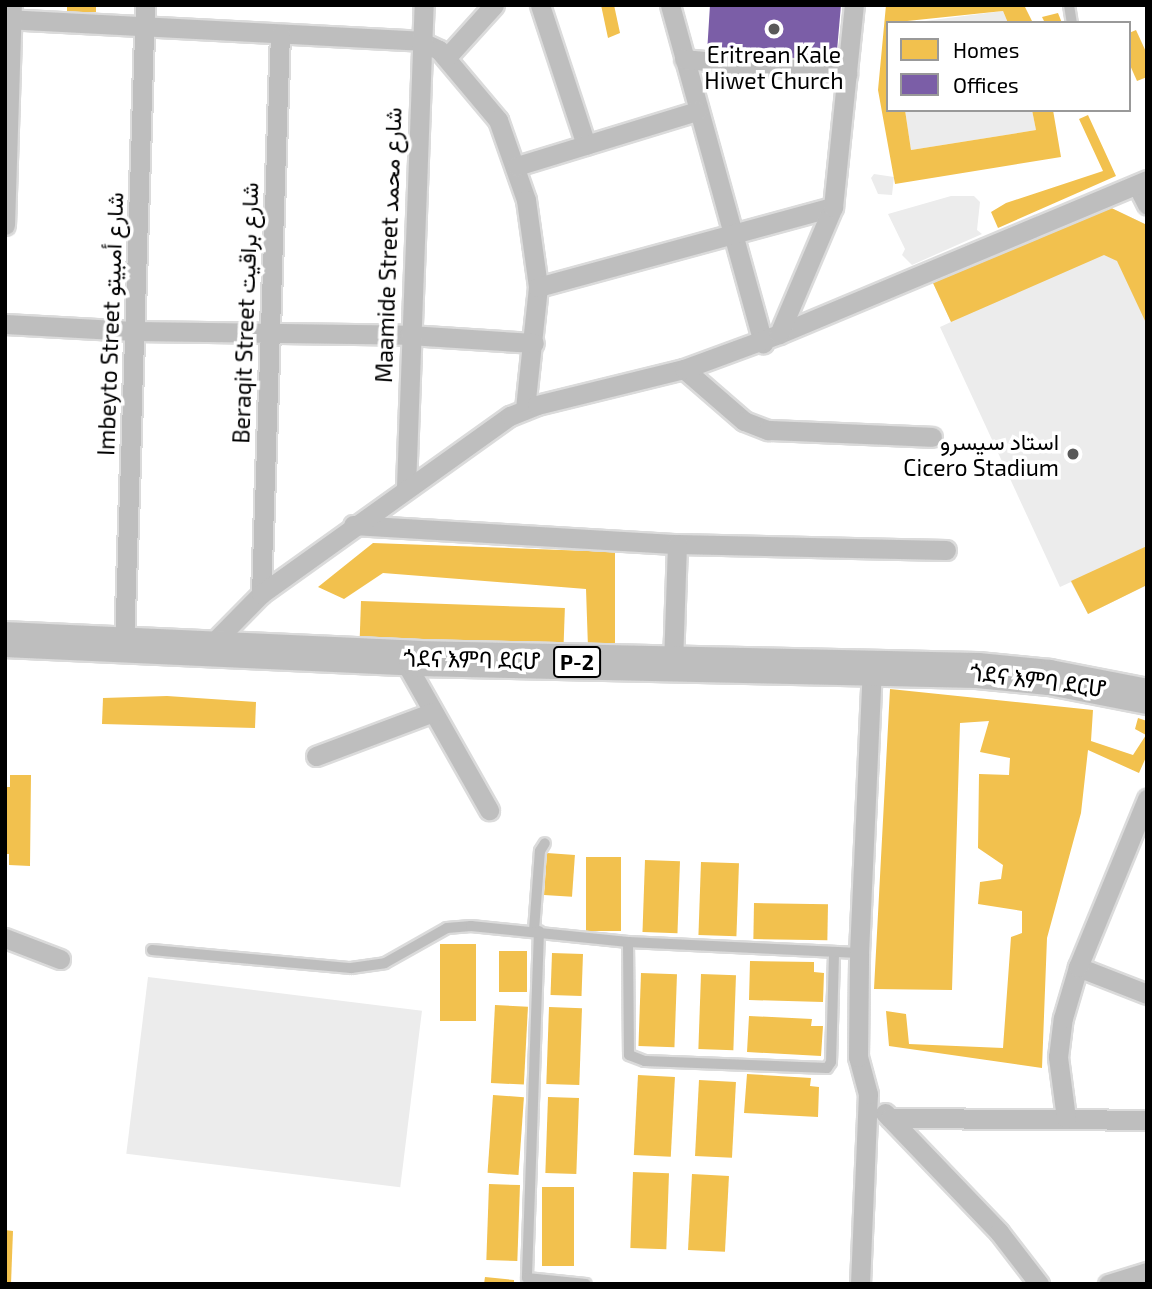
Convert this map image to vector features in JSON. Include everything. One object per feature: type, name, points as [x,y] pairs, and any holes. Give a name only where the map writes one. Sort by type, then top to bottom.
[{"type":"highway","name":"ጎደና እምባ ደርሆ","points":[[5,639],[205,651],[1021,674],[1147,696]]},
{"type":"street","name":"Imbeyto Street شارع أمبيتو","points":[[124,645],[145,5]]},
{"type":"street","name":"Maamide Street شارع محمد","points":[[406,487],[409,335],[420,41],[424,5]]},
{"type":"street","points":[[447,57],[494,5]]},
{"type":"street","points":[[540,5],[586,145]]},
{"type":"street","points":[[670,5],[696,111],[732,233],[771,339]]},
{"type":"street","points":[[771,339],[833,207],[854,5]]},
{"type":"street","points":[[5,225],[10,14],[144,27],[420,41],[447,57],[486,102],[517,166],[534,238],[538,286],[534,344],[525,409]]},
{"type":"street","name":"Beraqit Street شارع براقيت","points":[[261,594],[280,34]]},
{"type":"street","points":[[684,59],[847,74]]},
{"type":"street","points":[[517,166],[696,111]]},
{"type":"street","points":[[205,651],[261,594],[406,487],[525,409],[684,369],[771,339],[1142,182],[1147,205]]},
{"type":"street","points":[[538,286],[833,207]]},
{"type":"street","points":[[5,324],[134,331],[409,335],[534,344]]},
{"type":"street","points":[[684,369],[744,421],[768,430],[932,436]]},
{"type":"street","points":[[353,525],[677,544],[946,550]]},
{"type":"street","points":[[673,664],[677,544]]},
{"type":"street","points":[[403,657],[489,810]]},
{"type":"street","points":[[853,1282],[868,1094],[858,1057],[859,953],[872,670]]},
{"type":"street","points":[[316,756],[433,712]]},
{"type":"street","points":[[1066,1118],[1058,1057],[1063,1018],[1078,967],[1147,799]]},
{"type":"street","points":[[5,938],[60,959]]},
{"type":"street","points":[[1078,967],[1147,993]]},
{"type":"street","points":[[868,1094],[999,1232],[1039,1284]]},
{"type":"street","points":[[891,1118],[1147,1120]]},
{"type":"street","points":[[1108,1284],[1147,1272]]},
{"type":"lane","points":[[545,843],[540,851],[527,1278],[586,1284]]},
{"type":"lane","points":[[152,950],[351,968],[397,959],[447,928],[537,931],[628,942],[859,953]]},
{"type":"lane","points":[[628,942],[629,1055],[639,1060],[673,1062],[827,1068],[831,1062],[834,952]]},
{"type":"shaded area","points":[[1003,11],[1007,21],[925,21]]},
{"type":"shaded area","points":[[905,112],[1032,112],[1036,130],[911,150]]},
{"type":"shaded area","points":[[874,174],[894,177],[892,195],[878,194],[871,178]]},
{"type":"shaded area","points":[[951,196],[974,196],[980,202],[977,230],[982,234],[912,265],[902,255],[905,249],[888,214]]},
{"type":"shaded area","name":"استاد سيسرو Cicero Stadium","points":[[1103,204],[1147,225],[1147,585],[1088,614],[1071,582],[1060,587],[940,327],[951,322],[933,283]]},
{"type":"shaded area","points":[[148,977],[422,1011],[400,1187],[126,1154]]},
{"type":"building: Homes","points":[[67,5],[96,5],[96,12],[67,12]]},
{"type":"building: Homes","points":[[601,5],[614,5],[620,33],[608,38]]},
{"type":"building: Homes","points":[[886,5],[1024,5],[1032,21],[1007,21],[1003,11],[886,21],[886,112],[905,112],[911,150],[1036,130],[1032,112],[1053,112],[1061,157],[895,184],[878,90]]},
{"type":"building: Homes","points":[[1058,13],[1061,21],[1044,21],[1042,17]]},
{"type":"building: Homes","points":[[1136,30],[1147,54],[1147,77],[1137,81],[1131,68],[1131,32]]},
{"type":"building: Homes","points":[[1088,115],[1116,176],[998,228],[991,212],[1006,203],[1103,171],[1079,119]]},
{"type":"building: Homes","points":[[1103,204],[1147,225],[1147,325],[1117,261],[1104,255],[951,322],[933,283]]},
{"type":"building: Homes","points":[[373,543],[615,552],[615,647],[588,648],[586,589],[383,573],[344,599],[318,587]]},
{"type":"building: Homes","points":[[1147,546],[1147,585],[1088,614],[1071,581]]},
{"type":"building: Homes","points":[[361,601],[565,608],[563,649],[360,642]]},
{"type":"building: Homes","points":[[890,689],[1093,710],[1091,741],[1133,755],[1146,735],[1135,729],[1138,718],[1147,721],[1147,755],[1139,773],[1088,750],[1081,813],[1047,938],[1042,1068],[889,1046],[886,1011],[906,1014],[909,1044],[1003,1048],[1011,937],[1022,933],[1022,911],[978,904],[980,882],[1001,879],[1003,865],[978,848],[979,774],[1009,775],[1010,758],[980,752],[989,721],[960,723],[952,990],[874,989]]},
{"type":"building: Homes","points":[[167,696],[256,702],[255,728],[102,724],[103,698]]},
{"type":"building: Homes","points":[[10,775],[31,775],[30,866],[9,865],[9,854],[5,854],[5,787],[10,787]]},
{"type":"building: Homes","points":[[547,853],[575,855],[572,897],[544,895]]},
{"type":"building: Homes","points":[[586,857],[621,857],[621,931],[586,931]]},
{"type":"building: Homes","points":[[645,860],[680,861],[677,933],[642,932]]},
{"type":"building: Homes","points":[[701,862],[739,863],[736,936],[698,935]]},
{"type":"building: Homes","points":[[754,903],[828,904],[827,940],[753,939]]},
{"type":"building: Homes","points":[[440,944],[476,944],[476,1021],[440,1021]]},
{"type":"building: Homes","points":[[499,951],[527,951],[527,992],[499,992]]},
{"type":"building: Homes","points":[[552,953],[583,954],[582,996],[551,995]]},
{"type":"building: Homes","points":[[750,961],[814,962],[814,972],[824,973],[823,1002],[749,1000]]},
{"type":"building: Homes","points":[[641,973],[677,974],[674,1047],[638,1046]]},
{"type":"building: Homes","points":[[701,974],[736,975],[733,1050],[698,1049]]},
{"type":"building: Homes","points":[[495,1005],[528,1007],[524,1085],[491,1083]]},
{"type":"building: Homes","points":[[549,1007],[582,1008],[579,1085],[546,1084]]},
{"type":"building: Homes","points":[[749,1016],[812,1019],[811,1026],[823,1026],[821,1056],[747,1052]]},
{"type":"building: Homes","points":[[747,1074],[811,1078],[810,1086],[819,1087],[818,1117],[744,1113]]},
{"type":"building: Homes","points":[[638,1075],[675,1077],[671,1157],[634,1155]]},
{"type":"building: Homes","points":[[699,1080],[736,1082],[732,1158],[695,1156]]},
{"type":"building: Homes","points":[[493,1095],[524,1097],[518,1175],[488,1173]]},
{"type":"building: Homes","points":[[548,1097],[579,1098],[576,1174],[545,1173]]},
{"type":"building: Homes","points":[[633,1172],[669,1173],[666,1249],[630,1248]]},
{"type":"building: Homes","points":[[692,1174],[729,1176],[725,1252],[688,1250]]},
{"type":"building: Homes","points":[[489,1184],[520,1185],[517,1261],[486,1260]]},
{"type":"building: Homes","points":[[542,1187],[574,1187],[574,1266],[542,1266]]},
{"type":"building: Homes","points":[[5,1230],[13,1231],[11,1284],[5,1284]]},
{"type":"building: Homes","points":[[485,1277],[514,1280],[514,1284],[484,1284]]},
{"type":"building: Offices","name":"Eritrean Kale Hiwet Church","points":[[710,5],[841,5],[836,62],[707,53]]},
{"type":"place","name":"Eritrean Kale Hiwet Church","points":[[774,29]]},
{"type":"place","name":"استاد سيسرو Cicero Stadium","points":[[1073,454]]}]
